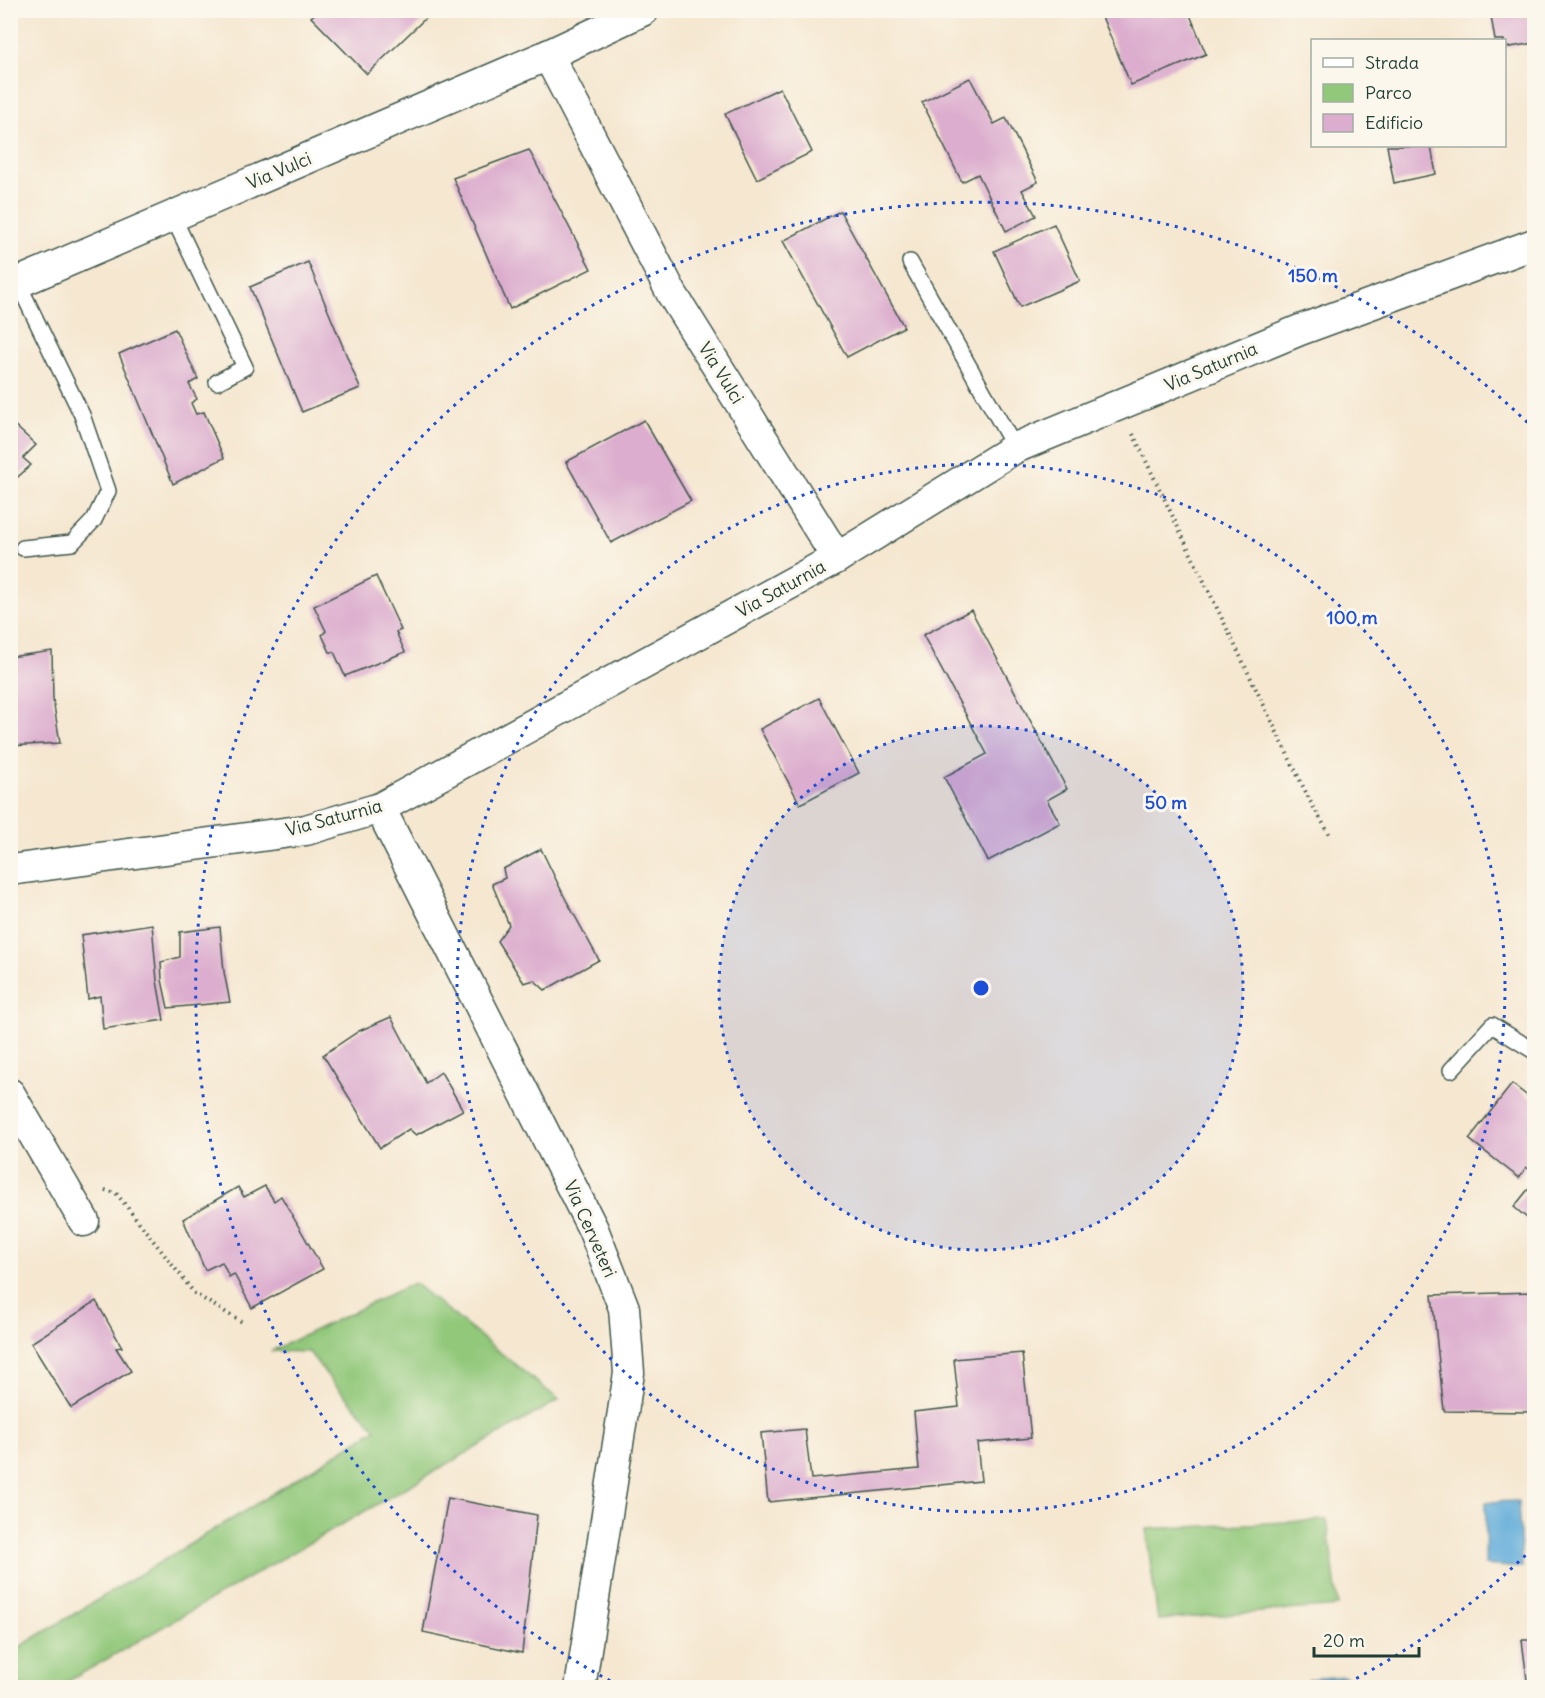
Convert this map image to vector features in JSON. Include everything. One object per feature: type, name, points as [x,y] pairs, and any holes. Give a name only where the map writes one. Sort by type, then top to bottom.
[{"type":"street","name":"Via Vulci","points":[[14,285],[548,55],[644,10]]},
{"type":"street","name":"Via Vulci","points":[[548,55],[672,294],[837,558]]},
{"type":"street","name":"Via Saturnia","points":[[10,870],[306,830],[380,808],[837,558],[1015,448],[1300,330],[1534,244]]},
{"type":"street","name":"Via Cerveteri","points":[[380,808],[593,1229],[624,1308],[629,1373],[580,1688]]},
{"type":"street","points":[[10,1094],[84,1221]]},
{"type":"lane","points":[[174,217],[245,367],[217,382]]},
{"type":"lane","points":[[910,262],[1015,448]]},
{"type":"lane","points":[[14,285],[82,415],[108,491],[94,520],[72,543],[23,548]]},
{"type":"lane","points":[[1451,1070],[1492,1025],[1534,1050]]},
{"type":"path","points":[[1119,406],[1305,790],[1331,837]]},
{"type":"path","points":[[59,1179],[116,1193],[195,1294],[242,1322]]},
{"type":"green space","points":[[414,1283],[559,1400],[58,1687],[11,1687],[11,1652],[376,1429],[334,1384],[309,1352],[271,1351]]},
{"type":"green space","points":[[1327,1520],[1338,1606],[1158,1620],[1146,1529]]},
{"type":"water","points":[[1518,1501],[1522,1568],[1485,1565],[1486,1502]]},
{"type":"water","points":[[1345,1676],[1346,1687],[1308,1687],[1308,1679]]},
{"type":"building","points":[[319,10],[434,10],[367,74],[311,17]]},
{"type":"building","points":[[1104,10],[1188,10],[1206,54],[1131,85],[1100,12]]},
{"type":"building","points":[[1490,10],[1534,10],[1534,43],[1506,48],[1506,39],[1495,39]]},
{"type":"building","points":[[970,78],[994,124],[1006,118],[1038,182],[1022,190],[1036,216],[1006,231],[978,174],[962,182],[922,102]]},
{"type":"building","points":[[780,88],[812,152],[757,179],[725,114]]},
{"type":"building","points":[[1387,147],[1431,147],[1436,174],[1394,183]]},
{"type":"building","points":[[529,150],[591,269],[510,309],[453,178]]},
{"type":"building","points":[[840,211],[904,327],[847,357],[783,241]]},
{"type":"building","points":[[1054,224],[1080,281],[1020,307],[994,251]]},
{"type":"building","points":[[308,262],[360,388],[302,412],[250,287]]},
{"type":"building","points":[[175,329],[198,379],[189,384],[197,399],[191,403],[196,414],[204,412],[224,458],[173,484],[119,354]]},
{"type":"building","points":[[644,420],[691,501],[611,543],[566,462]]},
{"type":"building","points":[[10,421],[36,445],[23,458],[31,465],[10,484]]},
{"type":"building","points":[[376,576],[401,630],[396,632],[405,652],[345,676],[334,652],[330,652],[322,635],[326,631],[314,606]]},
{"type":"building","points":[[971,610],[1067,789],[1047,800],[1060,823],[988,861],[944,777],[987,754],[923,635]]},
{"type":"building","points":[[52,651],[53,699],[60,743],[10,746],[10,657]]},
{"type":"building","points":[[819,698],[859,773],[800,804],[760,729]]},
{"type":"building","points":[[541,849],[599,960],[545,990],[534,980],[524,983],[497,941],[509,925],[492,884],[505,878],[503,869]]},
{"type":"building","points":[[152,924],[157,981],[164,1020],[103,1029],[100,996],[88,999],[81,935]]},
{"type":"building","points":[[220,927],[224,972],[230,1002],[168,1008],[161,962],[180,957],[180,932]]},
{"type":"building","points":[[391,1017],[426,1083],[441,1072],[463,1110],[416,1135],[409,1129],[380,1148],[323,1055],[359,1031]]},
{"type":"building","points":[[1512,1084],[1534,1101],[1534,1173],[1526,1167],[1519,1178],[1469,1139]]},
{"type":"building","points":[[1534,1182],[1534,1224],[1514,1207]]},
{"type":"building","points":[[265,1186],[274,1201],[281,1196],[323,1269],[252,1308],[234,1274],[229,1277],[222,1262],[205,1270],[183,1219],[238,1187],[244,1197]]},
{"type":"building","points":[[1534,1292],[1533,1412],[1444,1411],[1432,1295]]},
{"type":"building","points":[[96,1301],[122,1347],[116,1348],[131,1371],[71,1408],[31,1343]]},
{"type":"building","points":[[1022,1353],[1031,1438],[977,1443],[981,1481],[768,1502],[761,1433],[805,1429],[811,1479],[919,1469],[914,1412],[959,1407],[954,1359]]},
{"type":"building","points":[[448,1498],[537,1515],[522,1653],[423,1632]]},
{"type":"building","points":[[1522,1640],[1534,1640],[1534,1688],[1528,1688]]}]
